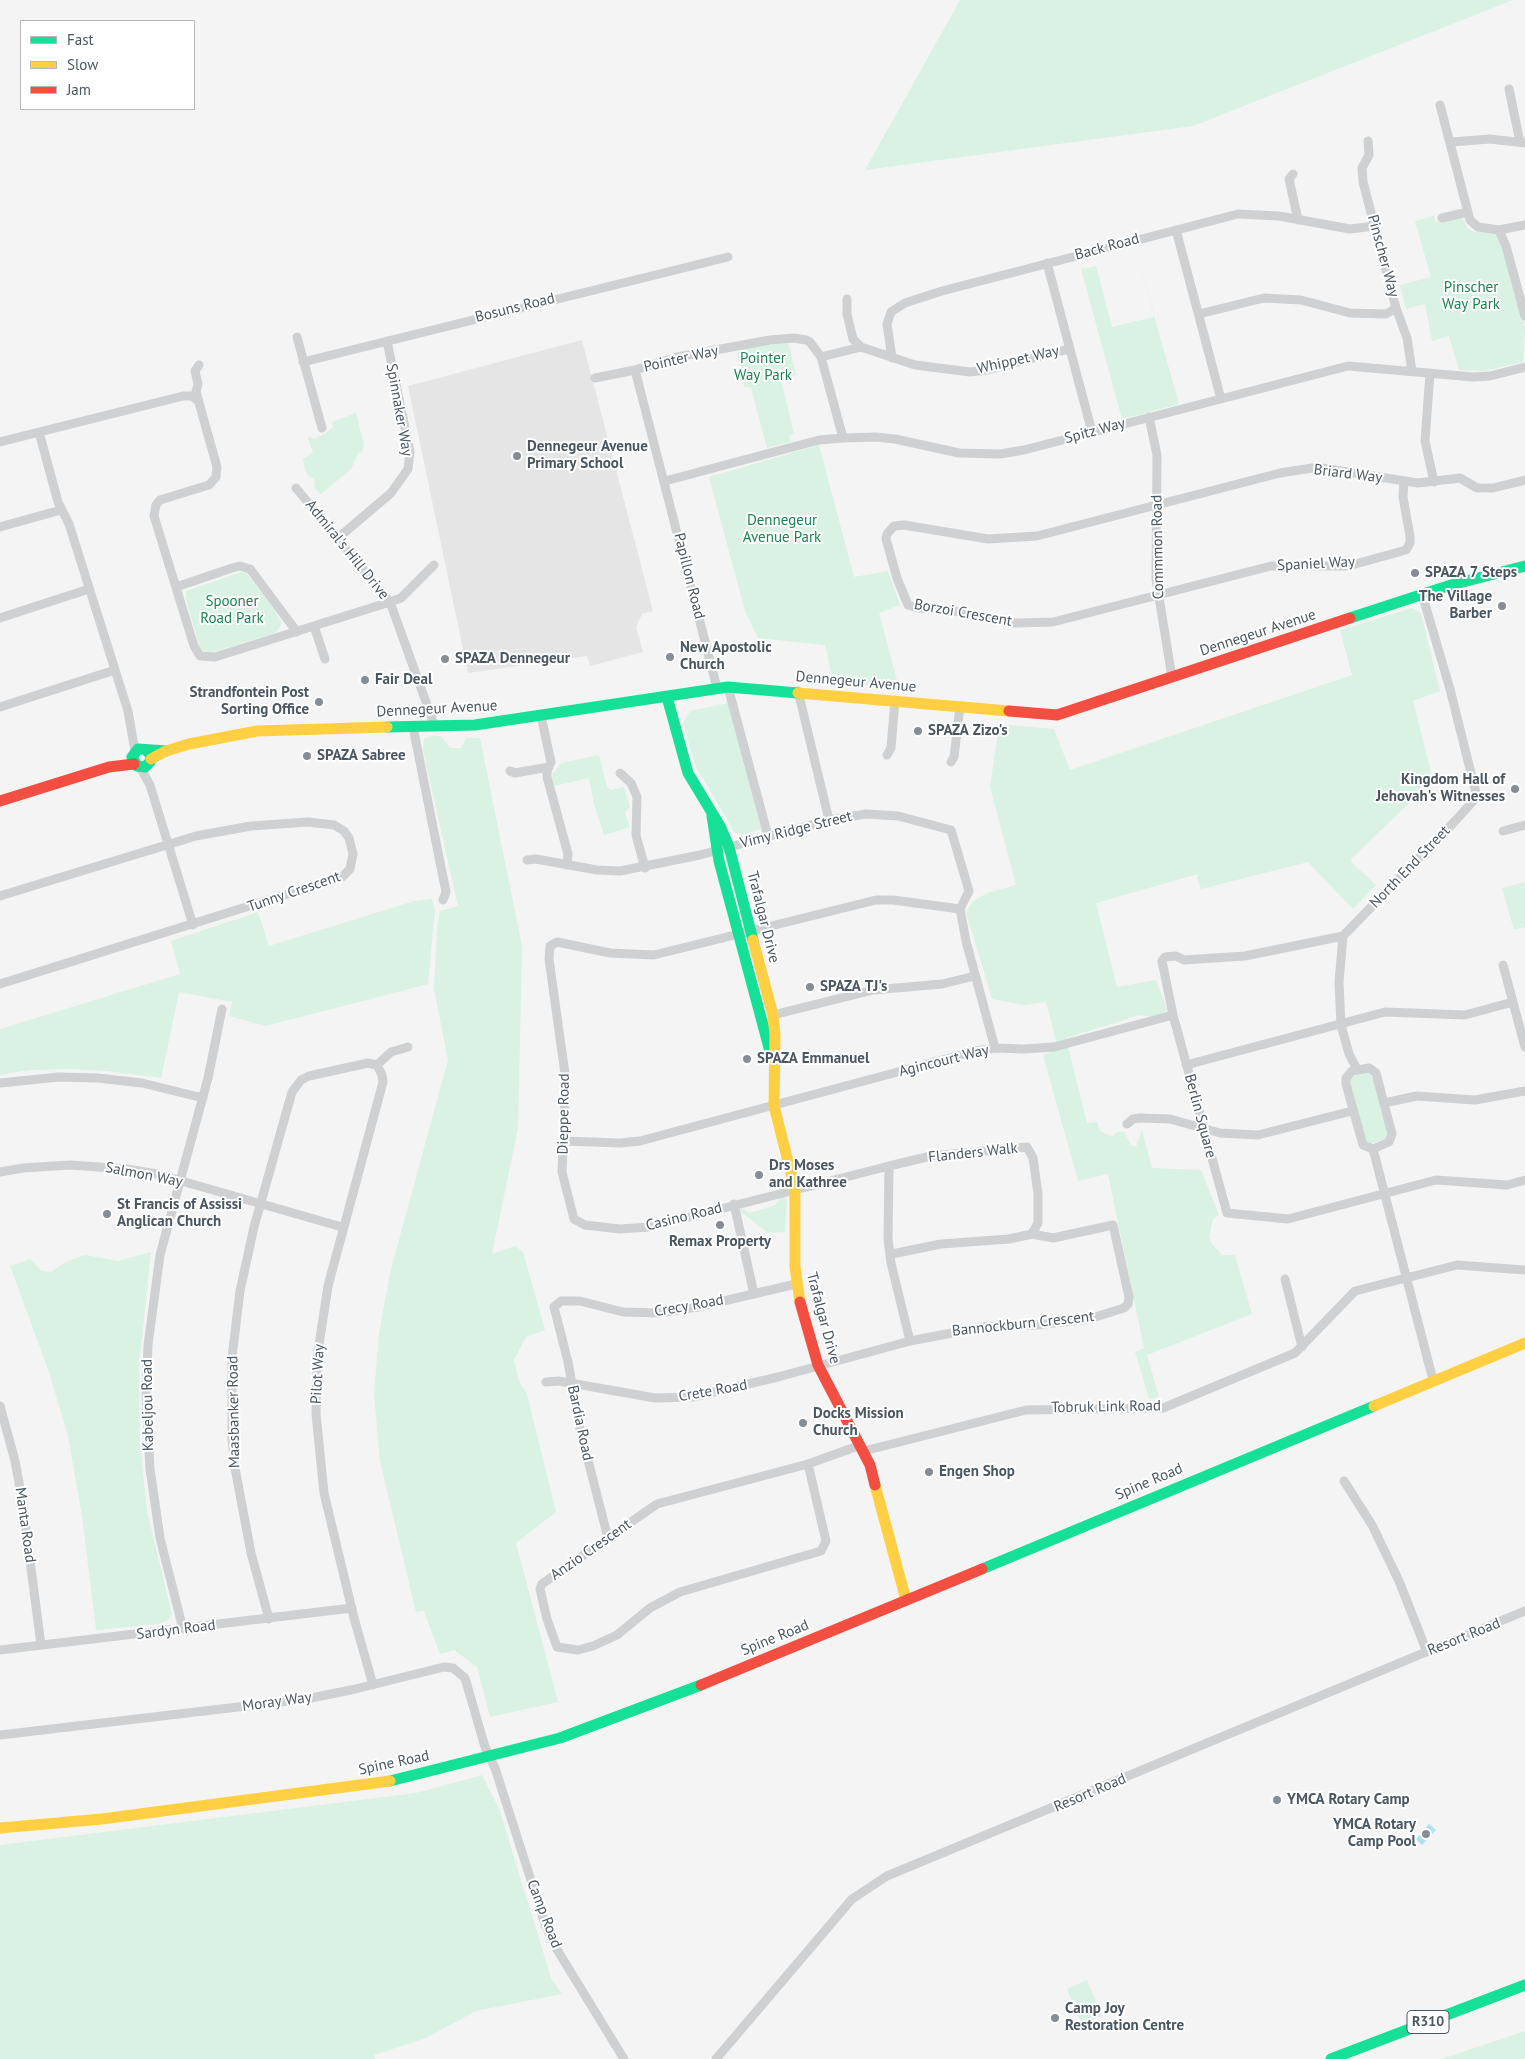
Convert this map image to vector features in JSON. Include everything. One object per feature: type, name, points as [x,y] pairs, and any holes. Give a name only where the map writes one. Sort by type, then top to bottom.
[{"type":"street","points":[[1451,142],[1490,139],[1522,143],[1509,89]]},
{"type":"street","points":[[1440,105],[1472,223],[1478,227],[1500,230],[1525,225]]},
{"type":"street","name":"Pinscher Way","points":[[1368,141],[1369,155],[1362,168],[1396,308],[1407,338],[1412,371]]},
{"type":"street","points":[[1293,174],[1289,179],[1298,220]]},
{"type":"street","points":[[1442,218],[1468,212]]},
{"type":"street","name":"Back Road","points":[[892,358],[887,322],[891,312],[896,308],[942,291],[1238,214],[1279,216],[1350,229],[1375,226]]},
{"type":"street","points":[[1176,230],[1221,399]]},
{"type":"street","points":[[1500,230],[1525,316]]},
{"type":"street","name":"Bosuns Road","points":[[303,362],[728,257]]},
{"type":"street","points":[[1047,263],[1092,432]]},
{"type":"street","points":[[1199,314],[1264,298],[1302,300],[1350,313],[1386,314],[1396,308]]},
{"type":"street","points":[[847,299],[847,314],[853,339],[861,347]]},
{"type":"street","points":[[297,337],[322,428]]},
{"type":"street","name":"Pointer Way","points":[[660,463],[635,370],[678,357],[787,338],[801,338],[810,342],[821,357],[843,438]]},
{"type":"street","name":"Spinnaker Way","points":[[338,538],[391,493],[404,478],[408,466],[410,452],[387,341]]},
{"type":"street","points":[[821,357],[861,347]]},
{"type":"street","name":"Whippet Way","points":[[861,347],[916,365],[970,372],[988,370],[1069,348]]},
{"type":"street","points":[[199,365],[195,371],[198,384],[196,392],[217,467],[215,479],[209,485],[164,498],[156,505],[156,524],[197,653],[204,658],[215,657],[401,598],[434,565]]},
{"type":"street","name":"Spitz Way","points":[[665,481],[819,440],[876,437],[959,453],[1000,454],[1024,450],[1348,366],[1482,377],[1525,368]]},
{"type":"street","points":[[595,378],[635,370]]},
{"type":"street","points":[[1430,373],[1425,440],[1434,482]]},
{"type":"street","points":[[0,442],[183,396],[192,396],[200,401]]},
{"type":"street","name":"Commmon Road","points":[[1149,417],[1157,448],[1156,579],[1172,677]]},
{"type":"street","points":[[39,432],[61,510],[69,524],[193,925]]},
{"type":"street","name":"Papillon Road","points":[[660,463],[723,688],[768,836]]},
{"type":"street","name":"Briard Way","points":[[1156,505],[1280,473],[1312,468],[1418,484],[1434,482],[1445,478],[1460,478],[1477,488],[1486,489],[1525,480]]},
{"type":"street","name":"Spaniel Way","points":[[1158,596],[1271,566],[1348,566],[1406,550],[1410,543],[1410,536],[1403,497],[1404,481]]},
{"type":"street","name":"Admiral's Hill Drive","points":[[296,488],[390,602],[434,727]]},
{"type":"street","name":"Borzoi Crescent","points":[[1156,505],[1037,536],[988,539],[904,525],[894,526],[887,534],[886,539],[904,599],[908,605],[918,608],[950,610],[995,620],[1030,624],[1054,622],[1158,596]]},
{"type":"street","points":[[0,527],[61,510]]},
{"type":"street","points":[[176,587],[240,566],[250,569],[297,632]]},
{"type":"street","name":"Dennegeur Avenue","points":[[0,801],[166,750],[211,739],[302,728],[475,725],[723,688],[798,691],[1057,715],[1422,594],[1525,566]]},
{"type":"street","points":[[0,618],[89,589]]},
{"type":"street","name":"North End Street","points":[[1343,936],[1476,797],[1473,773],[1422,594]]},
{"type":"street","points":[[314,626],[325,659]]},
{"type":"street","points":[[0,707],[114,670]]},
{"type":"street","points":[[798,691],[829,820]]},
{"type":"street","name":"Trafalgar Drive","points":[[667,697],[685,764],[712,815],[720,826],[729,846],[773,1015],[775,1036],[773,1060],[774,1106],[795,1190],[796,1284],[818,1365],[870,1465],[906,1600]]},
{"type":"street","points":[[887,755],[891,748],[895,700]]},
{"type":"street","points":[[950,762],[954,755],[960,706]]},
{"type":"street","points":[[541,716],[551,757],[547,778],[568,854],[567,865]]},
{"type":"street","points":[[413,727],[446,892],[443,900]]},
{"type":"street","points":[[510,771],[515,773],[549,767]]},
{"type":"street","points":[[620,773],[631,783],[637,797],[636,835],[645,868]]},
{"type":"street","name":"Vimy Ridge Street","points":[[527,860],[536,858],[567,865],[620,871],[645,868],[829,820],[866,814],[898,816],[951,830],[970,891],[960,909]]},
{"type":"street","name":"Trafalgar Drive","points":[[712,815],[717,850],[760,1020],[773,1060]]},
{"type":"street","name":"Tunny Crescent","points":[[0,896],[205,834],[251,826],[308,822],[334,825],[344,831],[349,838],[353,854],[352,863],[347,874],[342,877],[0,984]]},
{"type":"street","points":[[1503,831],[1525,826]]},
{"type":"street","points":[[738,934],[876,900],[893,900],[960,909],[975,976],[995,1048]]},
{"type":"street","name":"Dieppe Road","points":[[574,1219],[563,1179],[565,1070],[549,949],[557,942],[610,953],[654,955],[738,934]]},
{"type":"street","points":[[1186,1065],[1161,963],[1165,957],[1176,956],[1184,960],[1245,956],[1343,936],[1339,982],[1342,1025],[1349,1054],[1356,1069]]},
{"type":"street","points":[[1504,965],[1513,1002],[1523,1031],[1525,1047]]},
{"type":"street","points":[[773,1015],[873,990],[942,984],[975,976]]},
{"type":"street","name":"Berlin Square","points":[[1513,1002],[1464,1015],[1391,1011],[1186,1065],[1227,1213],[1288,1219],[1441,1179],[1507,1185],[1525,1180]]},
{"type":"street","name":"Kabeljou Road","points":[[183,1629],[160,1538],[148,1446],[146,1395],[153,1300],[161,1253],[203,1098],[222,1009]]},
{"type":"street","name":"Agincourt Way","points":[[564,1141],[620,1144],[640,1141],[995,1048],[1054,1047],[1173,1015]]},
{"type":"street","points":[[261,1204],[292,1092],[297,1085],[310,1076],[360,1063],[377,1066],[391,1052],[408,1047]]},
{"type":"street","name":"Pilot Way","points":[[373,1685],[324,1493],[316,1414],[317,1358],[321,1318],[342,1227],[380,1095],[382,1074],[377,1066]]},
{"type":"street","points":[[1356,1069],[1373,1070],[1384,1103],[1392,1138],[1387,1144],[1373,1149],[1363,1145],[1352,1112],[1346,1082],[1348,1075],[1356,1069]]},
{"type":"street","points":[[0,1083],[60,1077],[98,1078],[142,1083],[203,1098]]},
{"type":"street","points":[[1384,1103],[1417,1096],[1475,1100],[1525,1091]]},
{"type":"street","points":[[1126,1124],[1133,1119],[1170,1119],[1220,1133],[1258,1135],[1352,1112]]},
{"type":"street","name":"Flanders Walk","points":[[889,1166],[931,1156],[1027,1147],[1033,1158],[1038,1194],[1038,1223],[1032,1234]]},
{"type":"street","points":[[1373,1149],[1433,1380]]},
{"type":"street","name":"Salmon Way","points":[[0,1172],[42,1166],[90,1165],[144,1172],[342,1227]]},
{"type":"street","points":[[889,1166],[888,1239],[892,1254],[893,1275],[910,1341]]},
{"type":"street","name":"Casino Road","points":[[574,1219],[585,1225],[620,1229],[650,1227],[734,1204],[889,1166]]},
{"type":"street","name":"Maasbanker Road","points":[[261,1204],[240,1291],[235,1323],[232,1357],[232,1438],[241,1508],[269,1618]]},
{"type":"street","points":[[734,1204],[754,1294]]},
{"type":"street","name":"Bannockburn Crescent","points":[[892,1254],[941,1244],[1009,1239],[1032,1234],[1053,1238],[1113,1225],[1129,1297],[1128,1304],[1117,1312],[1089,1319],[1036,1325],[967,1329],[910,1341]]},
{"type":"street","name":"Tobruk Link Road","points":[[862,1448],[1026,1410],[1163,1408],[1295,1353],[1352,1293],[1457,1265],[1525,1270]]},
{"type":"street","points":[[1285,1279],[1302,1347]]},
{"type":"street","name":"Crecy Road","points":[[554,1307],[561,1301],[580,1301],[623,1312],[660,1313],[796,1284]]},
{"type":"street","name":"Bardia Road","points":[[554,1307],[572,1384],[580,1429],[608,1538]]},
{"type":"street","name":"Crete Road","points":[[546,1382],[560,1381],[655,1398],[693,1397],[744,1386],[910,1341]]},
{"type":"street","name":"Spine Road","points":[[0,1828],[102,1819],[350,1787],[400,1778],[489,1757],[608,1722],[1525,1343]]},
{"type":"street","name":"Manta Road","points":[[0,1406],[15,1461],[22,1499],[41,1645]]},
{"type":"street","name":"Anzio Crescent","points":[[808,1464],[826,1541],[822,1551],[680,1592],[650,1608],[617,1635],[593,1646],[578,1650],[557,1647],[547,1619],[540,1589],[542,1584],[663,1502],[862,1448]]},
{"type":"street","points":[[1344,1481],[1372,1525],[1399,1581],[1427,1652]]},
{"type":"street","name":"Sardyn Road","points":[[0,1650],[352,1608]]},
{"type":"street","name":"Resort Road","points":[[716,2059],[852,1899],[887,1876],[1525,1611]]},
{"type":"street","name":"Moray Way","points":[[0,1735],[306,1699],[444,1667],[459,1672],[464,1678],[489,1757]]},
{"type":"street","name":"Camp Road","points":[[489,1757],[495,1768],[544,1921],[553,1943],[624,2059]]},
{"type":"street","name":"R310","points":[[1331,2059],[1525,1985]]},
{"type":"shaded area","name":"Dennegeur Avenue Primary School","points":[[582,340],[653,611],[642,614],[636,627],[643,652],[590,666],[587,656],[468,673],[408,386]]},
{"type":"green space","points":[[960,0],[1513,0],[1193,126],[865,170]]},
{"type":"green space","name":"Pinscher Way Park","points":[[1434,216],[1435,222],[1462,217],[1468,229],[1475,232],[1495,233],[1501,239],[1525,328],[1523,362],[1484,371],[1459,370],[1449,336],[1432,341],[1425,304],[1406,309],[1400,285],[1431,277],[1415,221]]},
{"type":"green space","points":[[1137,255],[1179,404],[1122,419],[1081,269],[1096,266],[1112,327],[1154,317]]},
{"type":"green space","name":"Pointer Way Park","points":[[788,342],[796,375],[781,380],[794,434],[789,435],[791,442],[767,448],[751,388],[744,387],[737,352],[746,348]]},
{"type":"green space","points":[[356,413],[364,445],[362,453],[359,452],[351,469],[321,494],[315,489],[314,479],[308,476],[305,470],[303,459],[313,452],[308,438],[309,436],[314,439],[326,433],[333,427],[332,422]]},
{"type":"green space","name":"Dennegeur Avenue Park","points":[[819,445],[854,577],[888,571],[900,605],[879,613],[899,688],[833,681],[825,645],[758,638],[745,611],[709,477]]},
{"type":"green space","name":"Spooner Road Park","points":[[241,572],[246,573],[272,606],[282,623],[275,633],[213,652],[203,651],[200,647],[186,600],[186,591]]},
{"type":"green space","points":[[1412,608],[1421,613],[1440,691],[1413,701],[1433,780],[1352,858],[1351,862],[1376,885],[1353,909],[1308,862],[1201,889],[1197,878],[1198,874],[1096,903],[1117,987],[1156,980],[1167,1009],[1165,1012],[1154,1017],[1140,1015],[1066,1038],[1087,1123],[1097,1122],[1100,1131],[1112,1137],[1117,1132],[1124,1132],[1131,1145],[1136,1147],[1142,1130],[1152,1168],[1201,1170],[1219,1215],[1213,1219],[1209,1237],[1212,1244],[1222,1255],[1235,1255],[1252,1314],[1147,1355],[1159,1397],[1149,1399],[1135,1352],[1144,1348],[1108,1174],[1078,1181],[1043,1055],[1058,1049],[1046,1002],[1024,1005],[992,999],[966,912],[972,902],[987,893],[1016,885],[990,787],[999,724],[1054,729],[1070,770],[1352,675],[1340,630]]},
{"type":"green space","points":[[729,703],[761,829],[742,835],[735,833],[695,765],[683,723],[690,711]]},
{"type":"green space","points":[[432,736],[441,736],[450,748],[461,748],[466,738],[480,738],[522,946],[518,1128],[492,1254],[515,1246],[523,1252],[545,1330],[526,1337],[514,1360],[519,1381],[527,1394],[556,1512],[516,1543],[558,1702],[490,1717],[477,1667],[454,1650],[440,1654],[424,1611],[416,1612],[380,1461],[374,1394],[379,1334],[390,1273],[448,1060],[434,989],[437,928],[440,911],[458,906],[423,750],[424,739]]},
{"type":"green space","points":[[599,755],[607,787],[611,790],[624,787],[630,806],[625,813],[630,827],[604,835],[594,804],[589,778],[554,786],[552,775],[561,763]]},
{"type":"green space","points":[[1525,882],[1525,927],[1514,930],[1502,888]]},
{"type":"green space","points":[[432,899],[435,910],[428,984],[266,1026],[229,1016],[232,1002],[179,992],[161,1078],[108,1071],[73,1069],[29,1070],[0,1075],[0,1029],[180,974],[171,941],[258,912],[269,946],[414,901]]},
{"type":"green space","points":[[1365,1071],[1373,1078],[1389,1134],[1387,1138],[1369,1144],[1366,1142],[1348,1079]]},
{"type":"green space","points":[[782,1196],[787,1200],[785,1232],[768,1233],[740,1211],[742,1208],[749,1213],[774,1206]]},
{"type":"green space","points":[[151,1252],[139,1367],[140,1445],[147,1511],[172,1614],[168,1620],[159,1624],[96,1630],[82,1516],[68,1436],[48,1369],[10,1266],[30,1259],[42,1271],[51,1272],[66,1262],[85,1255],[118,1261]]},
{"type":"green space","points":[[482,1775],[500,1811],[551,1978],[562,1994],[476,2011],[426,2038],[374,2055],[375,2059],[0,2059],[0,1845],[416,1793]]},
{"type":"green space","points":[[1087,1980],[1102,2016],[1082,2024],[1067,1989]]},
{"type":"green space","points":[[1525,2031],[1525,2059],[1442,2059]]},
{"type":"water","name":"YMCA Rotary Camp Pool","points":[[1429,1824],[1436,1830],[1422,1845],[1416,1839]]},
{"type":"traffic: fast","points":[[1350,618],[1451,585],[1525,566]]},
{"type":"traffic: fast","points":[[387,727],[475,725],[728,687],[798,693]]},
{"type":"traffic: fast","points":[[667,697],[688,773],[720,826],[729,847],[753,940]]},
{"type":"traffic: fast","points":[[146,750],[151,755],[150,762],[145,767],[137,766],[132,757],[138,749],[166,751]]},
{"type":"traffic: fast","points":[[712,816],[719,861],[771,1055]]},
{"type":"traffic: fast","points":[[982,1569],[1374,1406]]},
{"type":"traffic: fast","points":[[390,1781],[560,1738],[701,1685]]},
{"type":"traffic: fast","points":[[1331,2059],[1525,1985]]},
{"type":"traffic: slow","points":[[798,693],[1009,711]]},
{"type":"traffic: slow","points":[[151,759],[166,751],[189,744],[257,731],[387,727]]},
{"type":"traffic: slow","points":[[753,940],[773,1015],[775,1035],[774,1106],[795,1189],[795,1267],[800,1302]]},
{"type":"traffic: slow","points":[[1374,1406],[1525,1343]]},
{"type":"traffic: slow","points":[[875,1485],[906,1600]]},
{"type":"traffic: slow","points":[[0,1828],[102,1819],[390,1781]]},
{"type":"traffic: jam","points":[[1009,711],[1057,715],[1350,618]]},
{"type":"traffic: jam","points":[[0,801],[109,767],[134,764]]},
{"type":"traffic: jam","points":[[800,1302],[818,1365],[870,1465],[875,1485]]},
{"type":"traffic: jam","points":[[701,1685],[982,1569]]},
{"type":"place","name":"Dennegeur Avenue Primary School","points":[[517,456]]},
{"type":"place","name":"SPAZA 7 Steps","points":[[1415,573]]},
{"type":"place","name":"The Village Barber","points":[[1502,606]]},
{"type":"place","name":"New Apostolic Church","points":[[670,657]]},
{"type":"place","name":"SPAZA Dennegeur","points":[[445,659]]},
{"type":"place","name":"Fair Deal","points":[[365,680]]},
{"type":"place","name":"Strandfontein Post Sorting Office","points":[[319,702]]},
{"type":"place","name":"SPAZA Zizo's","points":[[918,731]]},
{"type":"place","name":"SPAZA Sabree","points":[[307,756]]},
{"type":"place","name":"Kingdom Hall of Jehovah's Witnesses","points":[[1515,789]]},
{"type":"place","name":"SPAZA TJ's","points":[[810,987]]},
{"type":"place","name":"SPAZA Emmanuel","points":[[747,1059]]},
{"type":"place","name":"Drs Moses and Kathree","points":[[759,1175]]},
{"type":"place","name":"St Francis of Assissi Anglican Church","points":[[107,1214]]},
{"type":"place","name":"Remax Property","points":[[720,1225]]},
{"type":"place","name":"Docks Mission Church","points":[[803,1423]]},
{"type":"place","name":"Engen Shop","points":[[929,1472]]},
{"type":"place","name":"YMCA Rotary Camp","points":[[1277,1800]]},
{"type":"place","name":"YMCA Rotary Camp Pool","points":[[1426,1834]]},
{"type":"place","name":"Camp Joy Restoration Centre","points":[[1055,2018]]}]
